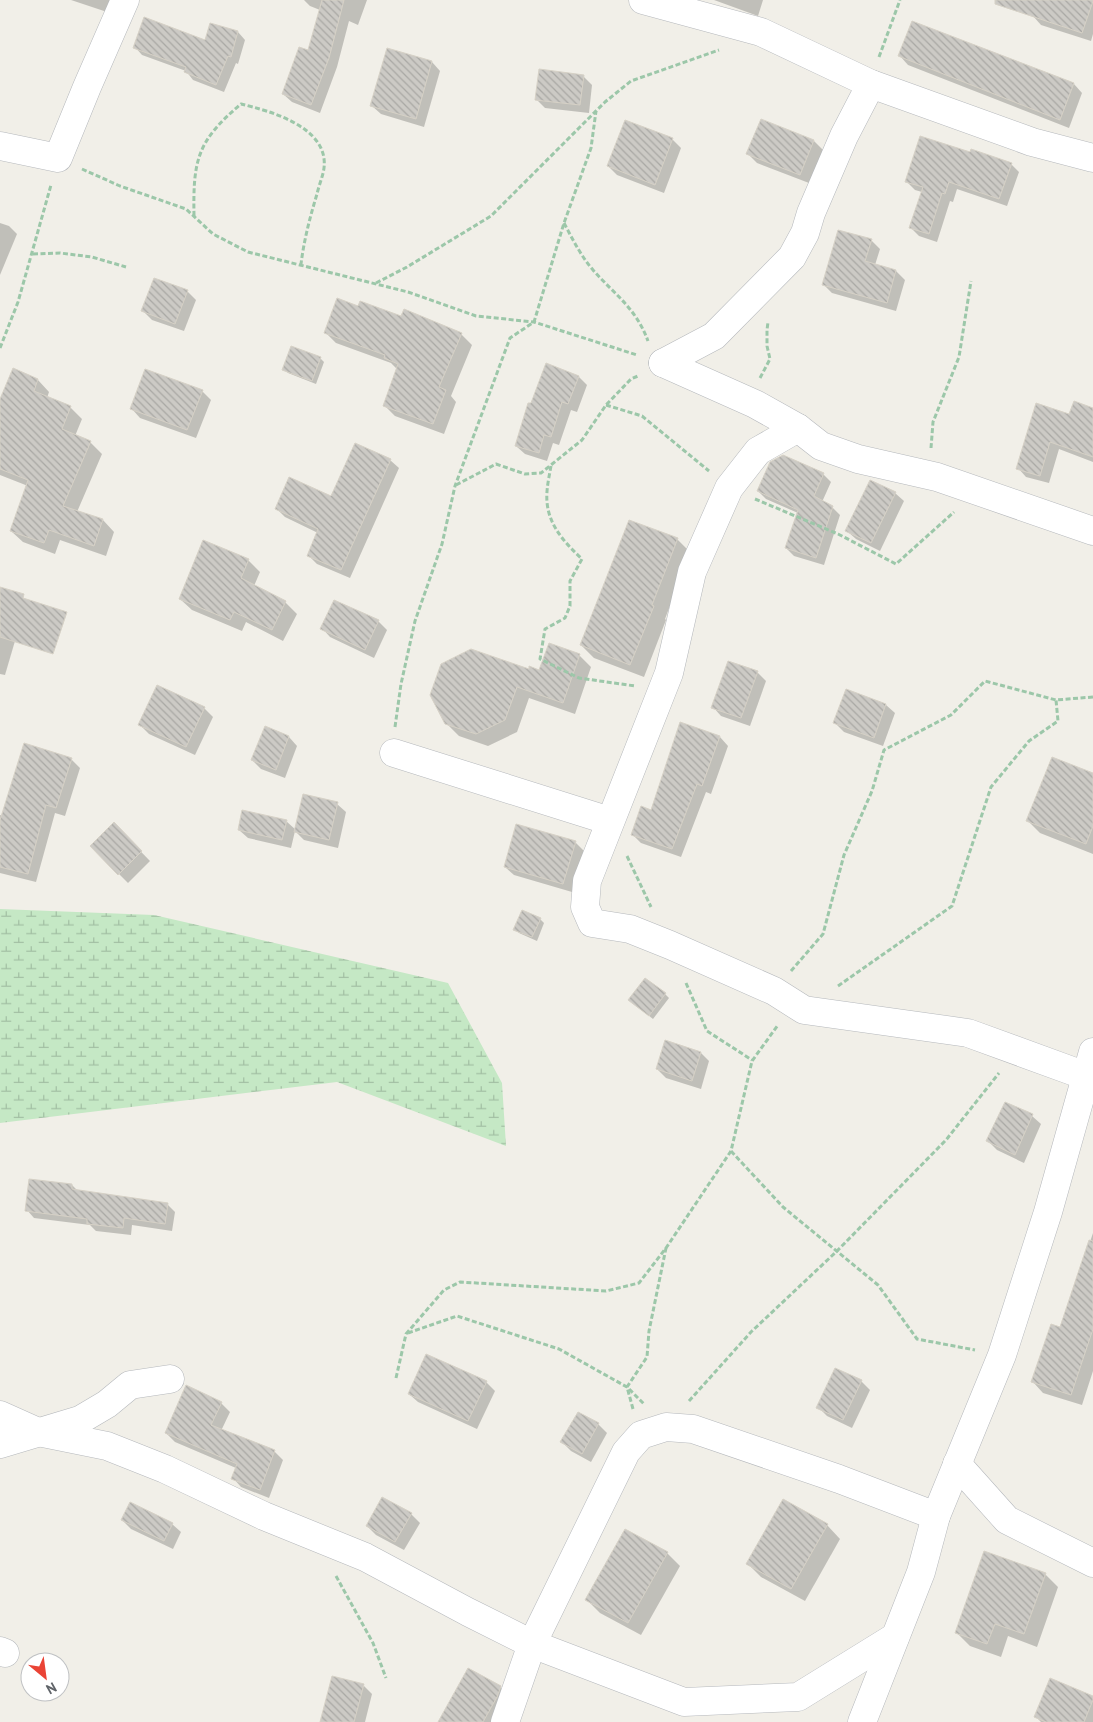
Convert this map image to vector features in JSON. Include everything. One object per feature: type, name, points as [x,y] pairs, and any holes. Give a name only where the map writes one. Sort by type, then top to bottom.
[{"type":"street","points":[[0,146],[58,158],[125,0]]},
{"type":"street","points":[[643,0],[761,32],[870,84],[1032,142],[1090,149]]},
{"type":"street","points":[[657,361],[714,336],[792,257],[805,233],[811,213],[844,136],[870,84]]},
{"type":"street","points":[[657,361],[755,404],[798,428],[821,446],[858,459],[937,477],[1093,531]]},
{"type":"street","points":[[798,428],[758,451],[729,488],[692,572],[669,673],[588,881],[585,907],[592,923],[630,929],[774,991],[804,1010],[968,1033],[1016,1051],[1089,1064],[1048,1212],[1002,1355],[936,1516],[921,1572],[862,1722]]},
{"type":"street","points":[[394,753],[610,821]]},
{"type":"street","points":[[0,1444],[80,1420],[107,1404],[130,1385],[170,1379]]},
{"type":"street","points":[[0,1415],[38,1432],[107,1446],[165,1469],[264,1516],[365,1557],[532,1644],[684,1702],[798,1698],[895,1637]]},
{"type":"street","points":[[505,1722],[532,1644],[626,1452],[654,1431],[693,1429],[839,1479],[936,1516]]},
{"type":"street","points":[[957,1464],[1007,1520],[1093,1563]]},
{"type":"path","points":[[870,84],[900,0]]},
{"type":"path","points":[[375,283],[491,216],[596,111],[631,81],[722,49]]},
{"type":"path","points":[[194,216],[193,183],[198,157],[210,135],[226,117],[241,104],[266,110],[292,120],[314,137],[322,149],[324,167],[303,242],[301,264]]},
{"type":"path","points":[[394,753],[391,737],[397,722],[401,684],[415,621],[442,544],[455,486],[510,338],[534,322],[564,223],[591,148],[596,111]]},
{"type":"path","points":[[0,348],[18,302],[33,254],[58,158],[120,186],[186,209],[213,234],[248,252],[408,292],[476,316],[534,322],[657,361]]},
{"type":"path","points":[[564,223],[588,263],[627,304],[642,325],[657,361]]},
{"type":"path","points":[[33,254],[60,253],[92,257],[126,267]]},
{"type":"path","points":[[937,477],[930,459],[933,422],[959,357],[971,281]]},
{"type":"path","points":[[755,404],[761,376],[770,359],[766,330],[768,321]]},
{"type":"path","points":[[455,486],[496,464],[524,474],[541,473],[582,440],[606,405],[631,379],[657,361]]},
{"type":"path","points":[[606,405],[642,416],[729,488],[838,534],[896,564],[965,502],[972,490]]},
{"type":"path","points":[[774,991],[823,934],[844,855],[872,791],[884,750],[951,715],[985,681],[1056,700],[1093,697]]},
{"type":"path","points":[[396,1378],[406,1334],[444,1290],[460,1282],[606,1291],[639,1284],[732,1151],[752,1061],[785,1015],[804,1010],[952,906],[991,787],[1029,741],[1058,721],[1056,700]]},
{"type":"path","points":[[654,1431],[751,1332],[837,1251],[946,1140],[1016,1051]]},
{"type":"path","points":[[732,1151],[783,1208],[878,1285],[917,1339],[1002,1355]]},
{"type":"path","points":[[627,1387],[647,1357],[650,1331],[666,1248]]},
{"type":"path","points":[[406,1334],[457,1316],[559,1349],[627,1387],[654,1431]]},
{"type":"path","points":[[627,1387],[654,1431]]},
{"type":"path","points":[[320,1538],[327,1561],[373,1643],[386,1678]]},
{"type":"green space","points":[[0,909],[154,915],[448,983],[502,1083],[506,1146],[337,1082],[0,1123]]},
{"type":"building","points":[[322,0],[344,0],[329,58],[311,105],[282,94],[299,47],[308,50]]},
{"type":"building","points":[[995,0],[1093,1],[1082,33],[995,4]]},
{"type":"building","points":[[144,17],[205,40],[210,23],[238,31],[231,57],[228,56],[216,85],[184,72],[186,67],[133,48]]},
{"type":"building","points":[[912,21],[1074,83],[1060,120],[898,56]]},
{"type":"building","points":[[387,48],[432,61],[416,119],[370,106]]},
{"type":"building","points":[[539,69],[584,75],[580,105],[535,100]]},
{"type":"building","points":[[761,119],[814,140],[800,175],[746,154]]},
{"type":"building","points":[[625,120],[673,138],[655,185],[607,166]]},
{"type":"building","points":[[920,136],[970,152],[971,149],[1012,163],[999,199],[949,182],[945,194],[942,193],[929,234],[909,228],[923,187],[905,182]]},
{"type":"building","points":[[838,230],[872,239],[865,261],[896,270],[887,303],[822,285]]},
{"type":"building","points":[[154,278],[188,290],[175,324],[141,311]]},
{"type":"building","points":[[337,298],[358,306],[360,301],[401,316],[404,309],[462,333],[439,387],[446,390],[433,424],[383,406],[398,364],[384,358],[385,355],[324,333]]},
{"type":"building","points":[[291,346],[321,357],[312,381],[282,370]]},
{"type":"building","points":[[546,363],[579,376],[568,404],[562,402],[551,437],[544,435],[539,453],[515,446],[528,403],[531,403]]},
{"type":"building","points":[[13,368],[38,379],[34,391],[71,406],[62,429],[91,441],[63,506],[103,519],[94,546],[49,530],[44,543],[10,531],[28,480],[0,469],[0,399]]},
{"type":"building","points":[[145,369],[203,390],[187,430],[130,409]]},
{"type":"building","points":[[1074,401],[1093,408],[1093,457],[1050,442],[1040,476],[1016,469],[1036,403],[1069,414]]},
{"type":"building","points":[[355,443],[391,459],[341,570],[307,556],[318,529],[275,509],[289,477],[331,496]]},
{"type":"building","points":[[783,455],[824,473],[814,496],[833,506],[816,558],[785,548],[798,510],[757,491],[770,462]]},
{"type":"building","points":[[870,480],[896,492],[871,543],[845,531]]},
{"type":"building","points":[[629,520],[678,538],[652,605],[654,606],[630,665],[580,645]]},
{"type":"building","points":[[203,540],[249,559],[241,578],[286,601],[272,630],[234,612],[230,620],[179,599]]},
{"type":"building","points":[[0,587],[24,594],[23,598],[67,612],[53,654],[0,637]]},
{"type":"building","points":[[334,600],[379,620],[365,650],[320,629]]},
{"type":"building","points":[[549,643],[580,654],[563,703],[517,687],[505,720],[476,734],[445,724],[430,695],[441,664],[471,649],[529,669],[529,666],[539,670]]},
{"type":"building","points":[[728,661],[758,671],[741,718],[711,708]]},
{"type":"building","points":[[157,685],[205,707],[186,747],[138,725]]},
{"type":"building","points":[[846,689],[886,704],[874,738],[833,723]]},
{"type":"building","points":[[680,722],[720,736],[702,786],[697,784],[672,849],[631,835],[641,806],[651,810]]},
{"type":"building","points":[[265,726],[289,736],[276,770],[251,760]]},
{"type":"building","points":[[24,743],[72,758],[56,808],[46,805],[28,874],[0,867],[0,820]]},
{"type":"building","points":[[1052,757],[1093,773],[1093,826],[1086,844],[1026,821]]},
{"type":"building","points":[[303,794],[338,802],[329,840],[294,832]]},
{"type":"building","points":[[242,810],[287,820],[282,840],[238,830]]},
{"type":"building","points":[[114,822],[142,851],[118,875],[90,846]]},
{"type":"building","points":[[516,824],[576,841],[563,884],[504,867]]},
{"type":"building","points":[[522,910],[541,918],[532,937],[513,930]]},
{"type":"building","points":[[645,978],[666,993],[649,1016],[628,1000]]},
{"type":"building","points":[[665,1040],[701,1052],[692,1081],[656,1069]]},
{"type":"building","points":[[1005,1102],[1033,1114],[1015,1155],[986,1141]]},
{"type":"building","points":[[29,1179],[72,1184],[72,1189],[168,1203],[165,1224],[124,1218],[123,1228],[87,1224],[87,1219],[25,1211]]},
{"type":"building","points":[[1089,1240],[1093,1241],[1093,1329],[1071,1395],[1031,1382],[1051,1324],[1060,1327]]},
{"type":"building","points":[[426,1354],[487,1381],[468,1421],[408,1394]]},
{"type":"building","points":[[835,1368],[862,1380],[843,1420],[816,1408]]},
{"type":"building","points":[[186,1385],[222,1402],[211,1425],[275,1450],[260,1490],[231,1479],[237,1464],[165,1433]]},
{"type":"building","points":[[578,1412],[599,1423],[582,1454],[560,1442]]},
{"type":"building","points":[[382,1497],[412,1513],[395,1542],[366,1526]]},
{"type":"building","points":[[783,1499],[828,1524],[791,1589],[746,1564]]},
{"type":"building","points":[[130,1502],[173,1523],[164,1541],[121,1520]]},
{"type":"building","points":[[625,1529],[668,1552],[628,1623],[585,1600]]},
{"type":"building","points":[[984,1551],[1046,1573],[1024,1634],[995,1624],[987,1644],[955,1633]]},
{"type":"building","points":[[468,1668],[501,1686],[497,1697],[483,1722],[438,1722]]},
{"type":"building","points":[[332,1676],[364,1684],[354,1722],[320,1722]]},
{"type":"building","points":[[1050,1678],[1093,1696],[1084,1722],[1046,1722],[1034,1717]]}]
